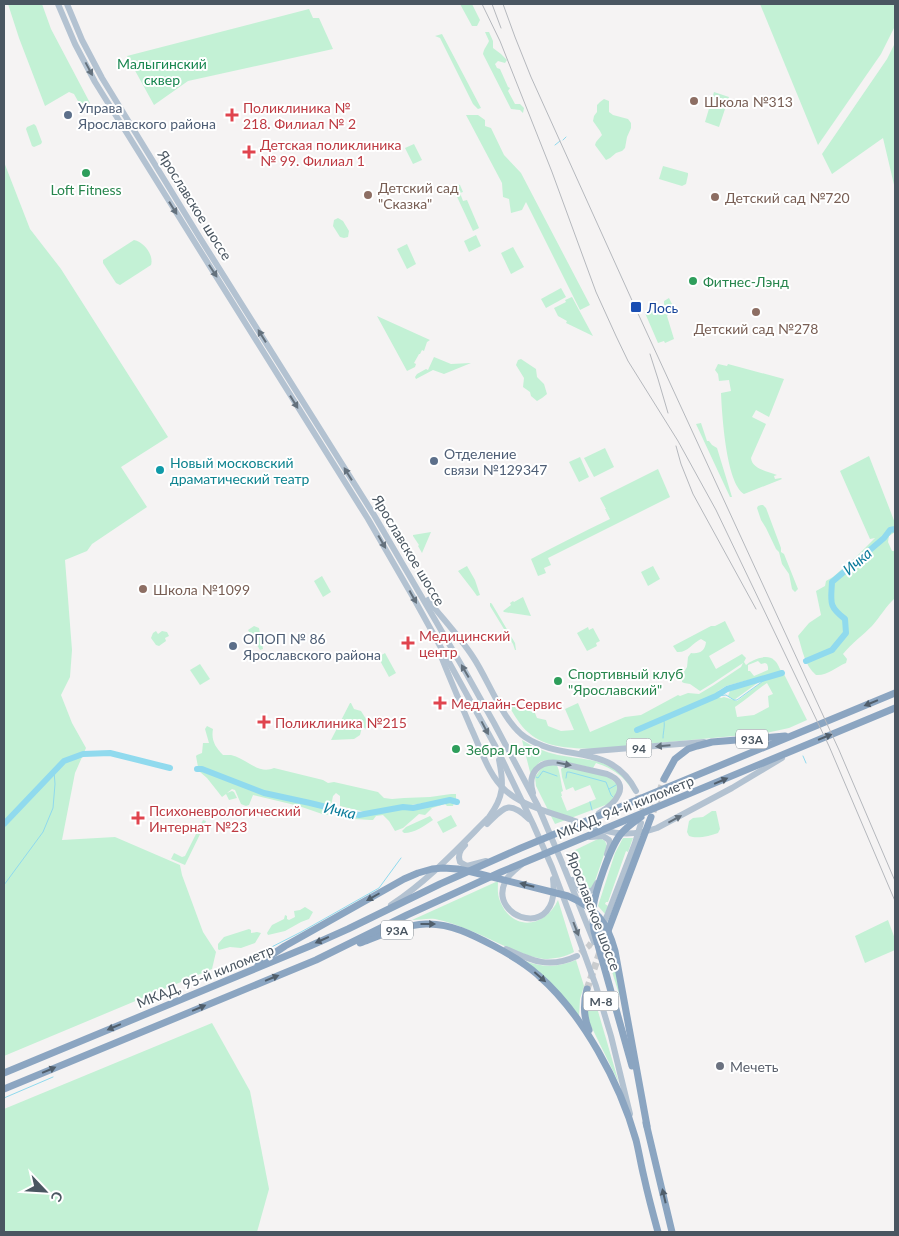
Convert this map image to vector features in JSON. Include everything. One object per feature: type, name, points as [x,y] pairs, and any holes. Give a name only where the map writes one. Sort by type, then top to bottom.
[{"type":"highway","name":"МКАД, 94-й километр","points":[[414,897],[497,858],[895,693]]},
{"type":"highway","name":"МКАД, 94-й километр","points":[[406,916],[524,863],[650,814],[797,748],[895,708]]},
{"type":"highway","name":"93A","points":[[664,779],[675,759],[697,746],[712,742],[792,735]]},
{"type":"highway","points":[[603,944],[650,814]]},
{"type":"highway","points":[[608,983],[594,931],[593,909],[595,899],[615,843],[625,829],[650,814]]},
{"type":"highway","points":[[240,975],[285,946],[404,879],[432,869],[443,868],[472,872],[568,896],[596,913],[612,939],[647,1126]]},
{"type":"highway","name":"МКАД, 95-й километр","points":[[4,1073],[310,946],[414,897]]},
{"type":"highway","name":"МКАД, 95-й километр","points":[[4,1089],[316,960],[406,916]]},
{"type":"highway","name":"93A","points":[[316,960],[416,924],[448,926],[458,929],[512,956],[537,973],[569,1007],[598,1051]]},
{"type":"highway","name":"Ярославское шоссе","points":[[608,983],[647,1126],[672,1232]]},
{"type":"highway","name":"93A","points":[[586,989],[584,1014],[587,1025],[623,1102],[636,1139]]},
{"type":"highway","name":"Ярославское шоссе","points":[[636,1139],[658,1232]]},
{"type":"main road","name":"Ярославское шоссе","points":[[58,4],[67,26],[96,82],[374,515],[414,581],[494,723],[538,806],[588,926],[608,983]]},
{"type":"main road","name":"Ярославское шоссе","points":[[67,4],[82,40],[102,78],[197,239],[368,519],[498,751],[534,824],[552,867],[596,986],[611,1036],[636,1139]]},
{"type":"main road","name":"94","points":[[414,581],[473,656],[510,722],[519,733],[532,742],[555,750],[596,758],[614,765],[628,776],[636,791]]},
{"type":"main road","points":[[430,628],[448,675],[485,759],[498,782],[512,795],[535,807],[608,832],[636,834],[647,832],[666,824],[732,788],[797,748]]},
{"type":"main road","name":"94","points":[[565,752],[712,742]]},
{"type":"main road","points":[[374,916],[414,890],[489,817],[501,795],[502,775],[498,751]]},
{"type":"main road","points":[[538,806],[531,786],[532,778],[537,767],[541,764],[551,762],[599,771],[614,776],[620,788],[619,794],[613,803],[603,811],[577,825]]},
{"type":"main road","points":[[497,858],[467,866],[460,862],[458,858],[462,849],[506,808],[516,808],[534,824]]},
{"type":"main road","points":[[598,933],[607,916],[632,852],[641,823]]},
{"type":"main road","points":[[563,865],[580,890],[587,892],[593,890],[596,886],[610,844],[602,836],[577,841]]},
{"type":"main road","points":[[524,863],[505,881],[503,898],[505,905],[510,911],[524,918],[531,919],[538,918],[549,908],[554,894],[552,867]]},
{"type":"main road","points":[[481,939],[538,962],[559,962],[577,956]]},
{"type":"green space","points":[[8,4],[42,4],[51,29],[90,103],[79,103],[74,94],[69,92],[45,106]]},
{"type":"green space","points":[[460,4],[472,4],[480,20],[477,26],[472,26]]},
{"type":"green space","points":[[760,4],[895,4],[895,26],[881,54],[818,145]]},
{"type":"green space","name":"Малыгинский сквер","points":[[309,9],[313,18],[319,18],[333,49],[188,81],[154,105],[127,56]]},
{"type":"green space","points":[[485,32],[489,32],[493,41],[493,48],[507,60],[505,63],[498,61],[495,64],[500,69],[510,88],[508,91],[515,104],[520,104],[524,108],[523,113],[520,110],[511,109],[483,54],[489,41]]},
{"type":"green space","points":[[442,34],[481,108],[478,109],[473,104],[440,38],[435,36]]},
{"type":"green space","points":[[895,43],[895,189],[883,138],[832,174],[822,154],[887,59]]},
{"type":"green space","points":[[714,92],[729,97],[719,127],[705,122]]},
{"type":"green space","points":[[604,99],[609,101],[609,112],[628,119],[631,123],[625,148],[606,160],[595,145],[602,135],[593,121],[597,112],[597,105]]},
{"type":"green space","points":[[466,115],[478,115],[485,120],[485,126],[491,128],[504,155],[521,173],[590,305],[580,310],[526,202],[522,210],[511,213],[509,199],[503,197],[502,183]]},
{"type":"green space","points":[[34,124],[42,142],[34,147],[26,129]]},
{"type":"green space","points":[[414,144],[422,160],[413,164],[405,148]]},
{"type":"green space","points":[[4,162],[30,229],[61,269],[168,437],[121,467],[147,507],[92,544],[87,551],[65,560],[72,650],[70,677],[61,695],[72,723],[86,748],[75,773],[62,840],[115,837],[180,865],[203,932],[216,952],[212,969],[4,1056]]},
{"type":"green space","points":[[663,166],[688,173],[686,184],[682,186],[659,179]]},
{"type":"green space","points":[[460,185],[463,192],[460,193],[463,201],[467,200],[479,228],[473,231],[452,186]]},
{"type":"green space","points":[[338,218],[343,221],[349,231],[348,237],[340,237],[333,226],[334,220]]},
{"type":"green space","points":[[476,235],[481,246],[469,252],[464,241]]},
{"type":"green space","points":[[134,240],[141,243],[150,253],[151,265],[120,285],[116,283],[103,260]]},
{"type":"green space","points":[[407,244],[416,264],[407,269],[397,249]]},
{"type":"green space","points":[[513,247],[524,267],[511,274],[501,253]]},
{"type":"green space","points":[[561,288],[566,297],[546,308],[541,299]]},
{"type":"green space","points":[[572,297],[593,336],[566,323],[567,321],[558,316],[554,308]]},
{"type":"green space","points":[[669,298],[674,308],[667,316],[674,339],[665,343],[664,341],[658,343],[645,313],[658,308],[661,312],[666,309],[664,301]]},
{"type":"green space","points":[[377,316],[430,340],[414,363],[416,364],[415,367],[407,371]]},
{"type":"green space","points":[[434,357],[451,364],[471,363],[444,374],[433,370],[416,379],[417,374],[426,369],[428,370]]},
{"type":"green space","points":[[521,359],[536,369],[537,377],[544,384],[547,394],[537,401],[523,387],[524,378],[516,365],[518,360]]},
{"type":"green space","points":[[718,364],[727,366],[728,364],[784,379],[769,417],[756,410],[752,417],[766,424],[751,458],[754,465],[777,475],[774,476],[775,479],[782,479],[744,494],[733,477],[729,463],[721,393],[731,391],[729,380],[719,381],[715,370]]},
{"type":"green space","points":[[701,423],[707,441],[717,448],[732,497],[730,497],[696,424]]},
{"type":"green space","points":[[605,448],[614,467],[594,477],[584,458]]},
{"type":"green space","points":[[869,456],[895,523],[895,532],[889,536],[888,542],[892,551],[895,551],[895,598],[872,626],[843,654],[847,659],[846,663],[828,673],[816,675],[807,662],[798,636],[809,623],[821,615],[816,591],[825,586],[826,581],[855,558],[875,538],[870,539],[840,471]]},
{"type":"green space","points":[[580,457],[589,477],[579,482],[569,462]]},
{"type":"green space","points":[[658,469],[670,497],[548,558],[551,565],[544,568],[546,573],[538,576],[531,559],[610,519],[600,498]]},
{"type":"green space","points":[[761,505],[766,508],[781,552],[784,554],[798,589],[795,592],[792,589],[789,574],[782,564],[779,552],[761,520],[757,508]]},
{"type":"green space","points":[[431,532],[422,553],[413,535]]},
{"type":"green space","points":[[467,566],[475,580],[480,595],[477,596],[458,571]]},
{"type":"green space","points":[[653,566],[660,579],[648,586],[641,572]]},
{"type":"green space","points":[[322,576],[331,592],[323,597],[314,581]]},
{"type":"green space","points":[[523,597],[531,616],[503,611],[511,605],[510,603]]},
{"type":"green space","points":[[490,603],[515,643],[516,650],[490,606]]},
{"type":"green space","points":[[725,621],[735,641],[709,656],[716,669],[742,654],[746,658],[744,662],[746,665],[755,659],[767,657],[775,661],[781,671],[726,686],[718,691],[717,696],[737,701],[770,676],[782,673],[807,720],[789,728],[766,733],[593,749],[576,748],[543,742],[536,738],[522,726],[506,702],[535,713],[537,718],[546,720],[548,726],[561,731],[574,730],[565,709],[578,703],[590,732],[625,717],[641,715],[678,695],[688,693],[699,694],[741,667],[743,663],[700,691],[690,684],[682,682],[682,675],[687,667],[688,657],[691,653],[702,651],[706,642],[701,639],[681,652],[677,652],[673,646],[711,626]],"holes":[[[758,661],[761,664],[767,664],[768,670],[754,676],[748,671],[748,665]],[[767,683],[773,694],[768,696],[769,707],[754,715],[737,717],[735,707]]]},
{"type":"green space","points":[[254,626],[259,628],[263,649],[260,650],[248,630]]},
{"type":"green space","points":[[588,627],[589,630],[593,628],[600,641],[596,643],[597,646],[587,651],[577,633]]},
{"type":"green space","points":[[156,631],[158,634],[162,631],[167,632],[169,636],[159,646],[151,638]]},
{"type":"green space","points":[[385,653],[396,673],[389,677],[378,657]]},
{"type":"green space","points":[[200,664],[210,679],[200,685],[190,670]]},
{"type":"green space","points":[[763,679],[734,700],[728,696],[730,691]]},
{"type":"green space","points":[[350,703],[354,709],[361,711],[371,727],[367,729],[362,727],[360,735],[354,739],[331,740]]},
{"type":"green space","points":[[207,726],[213,729],[214,743],[223,755],[231,755],[257,768],[268,770],[274,768],[323,780],[328,783],[334,782],[378,792],[384,798],[430,797],[456,794],[456,799],[365,812],[340,806],[340,796],[336,793],[333,796],[331,806],[265,792],[198,767],[196,756],[202,753],[203,743],[209,743],[205,729]]},
{"type":"green space","points":[[522,740],[558,755],[592,760],[612,767],[621,773],[634,793],[618,774],[596,763],[593,768],[558,761],[544,761],[537,765],[531,776]]},
{"type":"green space","points":[[556,764],[563,791],[561,796],[567,811],[596,799],[590,785],[575,791],[573,787],[566,790],[561,769],[565,766],[606,775],[617,784],[617,794],[608,804],[555,824],[536,786],[535,777],[543,766]]},
{"type":"green space","points":[[200,770],[264,794],[359,816],[415,809],[449,802],[454,803],[453,806],[445,804],[432,808],[425,815],[419,814],[403,828],[395,831],[383,815],[376,816],[373,820],[339,818],[334,814],[325,815],[299,806],[253,795],[249,805],[246,806],[241,804],[235,790],[232,789],[227,793],[234,792],[237,798],[229,800],[226,794],[222,797]]},
{"type":"green space","points":[[712,811],[716,811],[720,829],[718,833],[700,837],[689,836],[687,832],[689,821],[693,818],[703,817]]},
{"type":"green space","points":[[451,815],[457,826],[443,833],[437,822]]},
{"type":"green space","points":[[430,816],[433,820],[419,829],[408,833],[402,831],[406,827]]},
{"type":"green space","points":[[203,820],[206,821],[185,865],[171,859],[174,853],[182,857],[185,856]]},
{"type":"green space","points":[[600,838],[605,841],[607,846],[594,884],[587,890],[580,887],[569,853]]},
{"type":"green space","points":[[623,838],[633,838],[628,852],[626,851],[608,902],[605,904],[608,906],[605,914],[598,906],[615,853]]},
{"type":"green space","points":[[498,881],[498,896],[505,911],[512,918],[520,922],[529,923],[537,921],[552,909],[558,900],[574,952],[556,958],[538,958],[516,951],[452,924],[435,919],[412,920]]},
{"type":"green space","points":[[305,907],[313,912],[309,919],[285,931],[268,935],[267,933],[272,925],[284,919],[285,915],[289,920],[295,917],[294,911]]},
{"type":"green space","points":[[888,920],[895,939],[895,950],[865,963],[855,936]]},
{"type":"green space","points":[[249,929],[251,933],[261,933],[255,943],[241,948],[218,949],[218,944],[224,937]]},
{"type":"green space","points":[[612,947],[627,1019],[606,953]]},
{"type":"green space","points":[[576,960],[584,986],[580,999],[579,1017],[525,961],[551,966]]},
{"type":"green space","points":[[595,1001],[619,1083],[587,1014],[587,1002]]},
{"type":"green space","points":[[212,1023],[250,1091],[269,1189],[257,1232],[4,1232],[4,1109]]},
{"type":"waterway","points":[[563,140],[566,137]]},
{"type":"waterway","points":[[555,145],[560,141]]},
{"type":"waterway","name":"Ичка","points":[[806,661],[832,650],[846,633],[845,619],[833,607],[832,582],[884,538],[890,530],[895,529]]},
{"type":"waterway","name":"Ичка","points":[[637,730],[716,696],[727,689],[782,673]]},
{"type":"waterway","name":"Ичка","points":[[716,696],[726,695],[737,700],[770,676]]},
{"type":"waterway","points":[[663,718],[663,738]]},
{"type":"waterway","name":"Ичка","points":[[4,824],[64,761],[83,754],[110,753],[170,768]]},
{"type":"waterway","points":[[803,756],[806,763]]},
{"type":"waterway","name":"Ичка","points":[[197,769],[202,769],[264,793],[359,815],[403,807],[413,808],[450,800],[457,802]]},
{"type":"waterway","points":[[4,885],[43,832],[53,808],[54,771]]},
{"type":"waterway","points":[[536,777],[538,778],[543,771],[557,776]]},
{"type":"waterway","points":[[566,778],[567,772],[569,772],[606,782],[613,797]]},
{"type":"waterway","points":[[609,789],[616,785]]},
{"type":"waterway","points":[[590,802],[592,810]]},
{"type":"waterway","points":[[250,958],[379,888],[401,858]]},
{"type":"waterway","points":[[4,1098],[53,1077]]},
{"type":"tunnel","points":[[653,812],[664,779]]},
{"type":"tunnel","points":[[638,795],[641,817]]},
{"type":"tunnel","points":[[580,953],[589,946],[595,937]]},
{"type":"tunnel","points":[[587,989],[601,949]]},
{"type":"railway","points":[[482,4],[500,41],[552,172],[596,292],[616,336],[628,361],[678,441],[716,510],[829,746],[895,901]]},
{"type":"railway","points":[[492,4],[501,28]]},
{"type":"railway","points":[[503,4],[531,77],[839,750],[895,881]]},
{"type":"railway","points":[[650,354],[668,413]]},
{"type":"railway","points":[[676,446],[693,494],[756,609]]},
{"type":"place","name":"Школа №313","points":[[694,101]]},
{"type":"place","name":"Управа Ярославского района","points":[[68,115]]},
{"type":"place","name":"Поликлиника № 218. Филиал № 2","points":[[232,115]]},
{"type":"place","name":"Детская поликлиника № 99. Филиал 1","points":[[249,152]]},
{"type":"place","name":"Loft Fitness","points":[[86,173]]},
{"type":"place","name":"Детский сад \"Сказка\"","points":[[368,195]]},
{"type":"place","name":"Детский сад №720","points":[[715,197]]},
{"type":"place","name":"Фитнес-Лэнд","points":[[693,281]]},
{"type":"place","name":"Лось","points":[[636,307]]},
{"type":"place","name":"Детский сад №278","points":[[756,312]]},
{"type":"place","name":"Отделение связи №129347","points":[[434,461]]},
{"type":"place","name":"Новый московский драматический театр","points":[[160,470]]},
{"type":"place","name":"Школа №1099","points":[[143,589]]},
{"type":"place","name":"Медицинский центр","points":[[408,643]]},
{"type":"place","name":"ОПОП № 86 Ярославского района","points":[[233,646]]},
{"type":"place","name":"Спортивный клуб \"Ярославский\"","points":[[558,681]]},
{"type":"place","name":"Медлайн-Сервис","points":[[440,703]]},
{"type":"place","name":"Поликлиника №215","points":[[264,722]]},
{"type":"place","name":"Зебра Лето","points":[[456,749]]},
{"type":"place","name":"Психоневрологический Интернат №23","points":[[138,818]]},
{"type":"place","name":"Мечеть","points":[[720,1066]]}]
